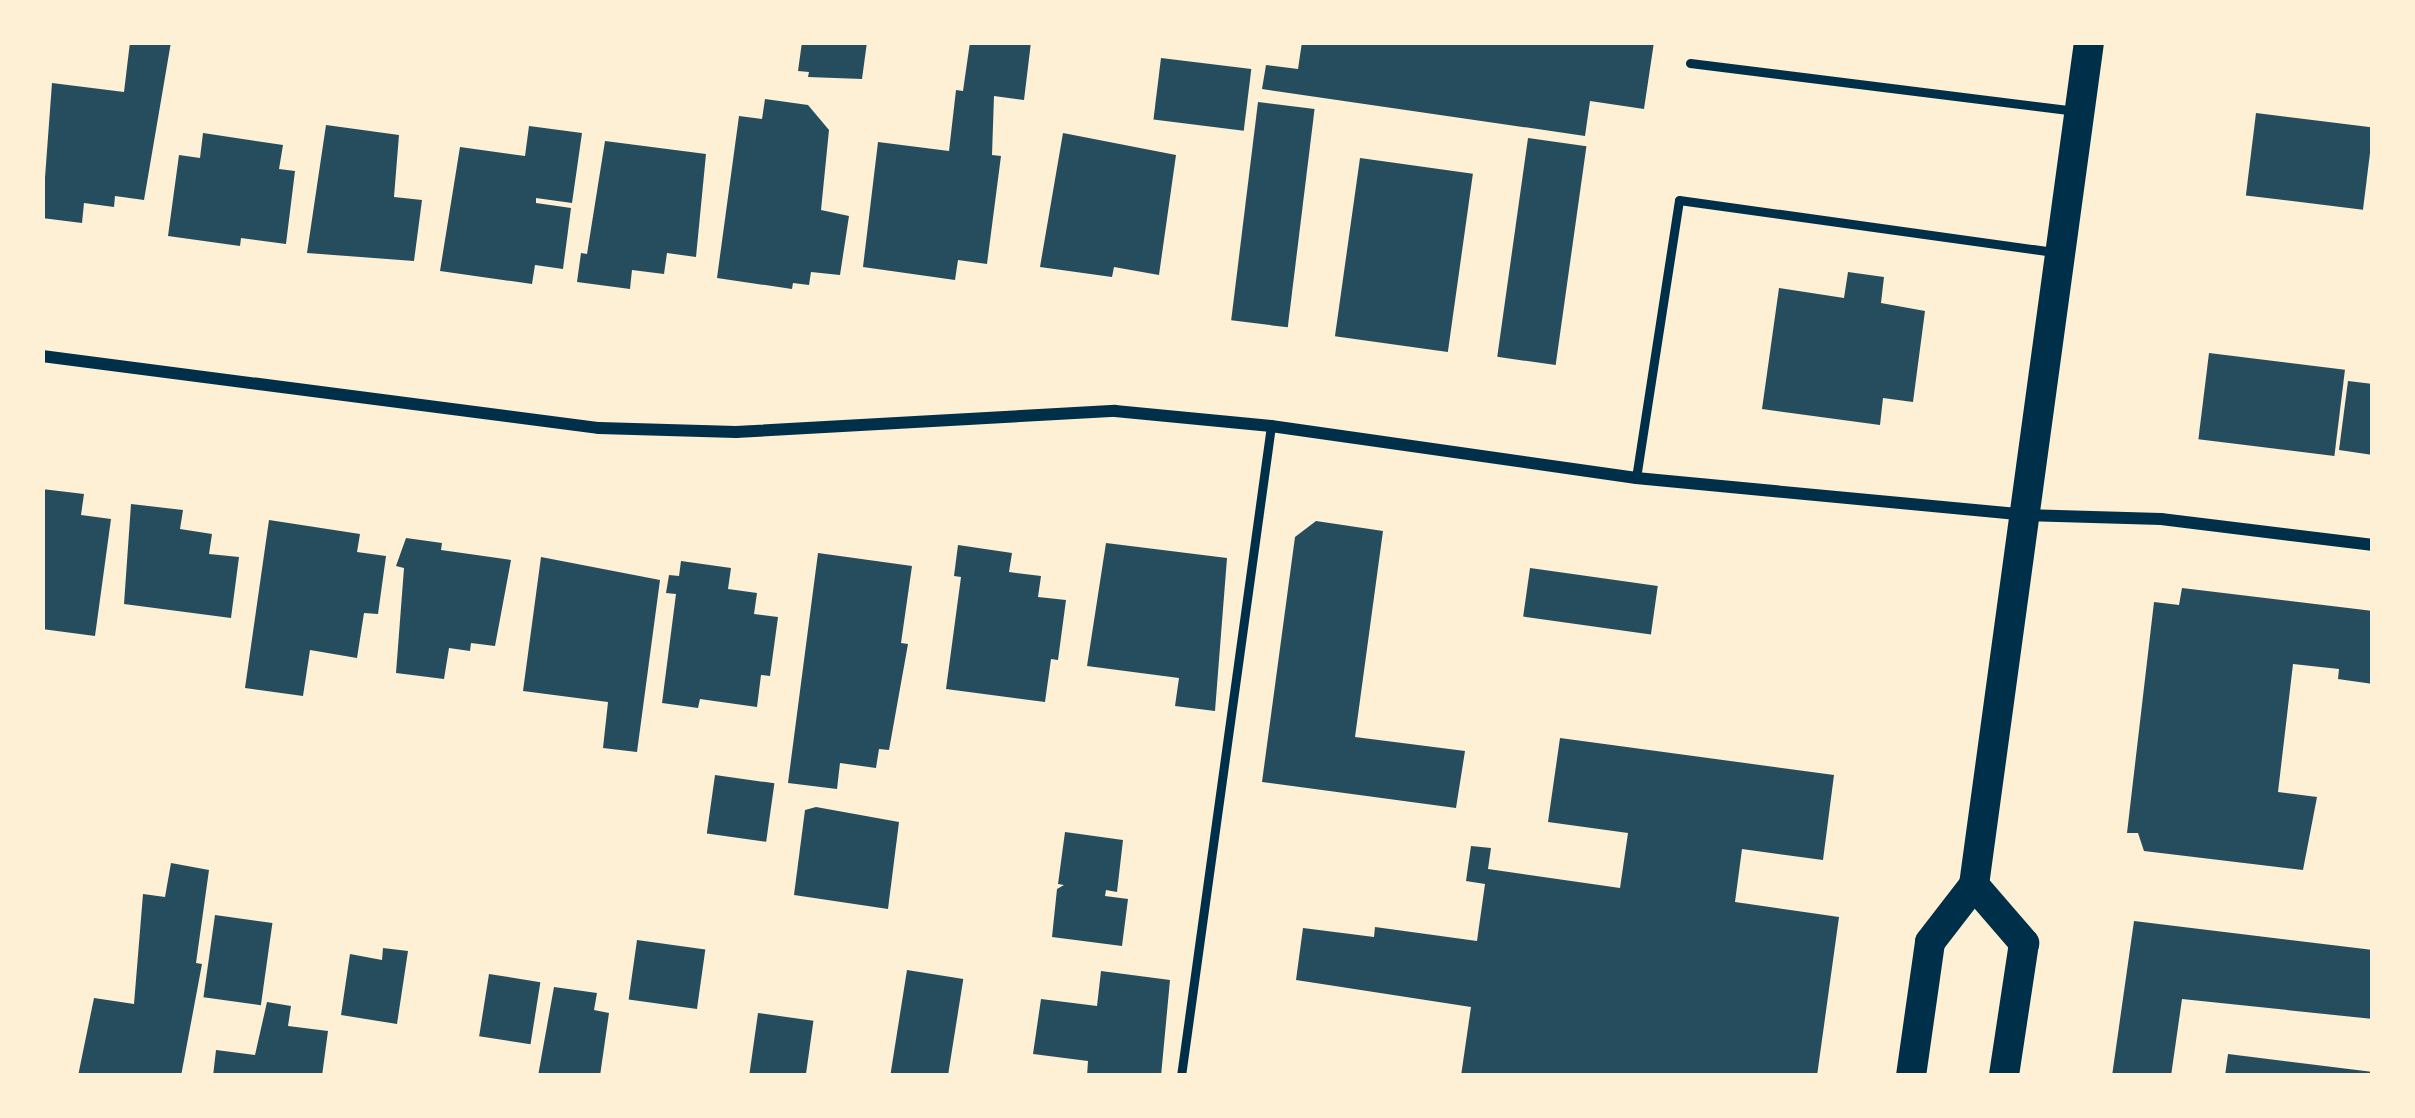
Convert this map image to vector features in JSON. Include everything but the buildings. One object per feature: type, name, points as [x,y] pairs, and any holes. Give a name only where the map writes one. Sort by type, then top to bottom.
[{"type":"main road","points":[[1911,1076],[1930,942],[1974,885],[2090,42]]},
{"type":"main road","points":[[1974,885],[2024,943],[2003,1076]]},
{"type":"street","points":[[42,356],[599,428],[736,432],[1115,411],[1271,426],[1636,478],[2025,515],[2161,519],[2373,545]]},
{"type":"lane","points":[[1690,63],[2080,112]]},
{"type":"lane","points":[[1636,478],[1678,200],[2061,253]]},
{"type":"lane","points":[[1181,1076],[1271,426]]}]
